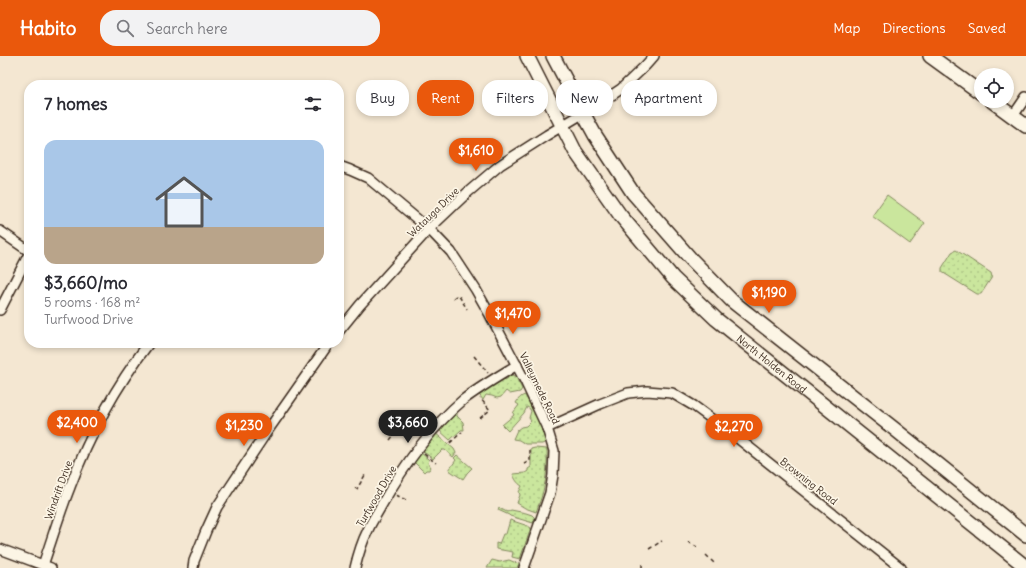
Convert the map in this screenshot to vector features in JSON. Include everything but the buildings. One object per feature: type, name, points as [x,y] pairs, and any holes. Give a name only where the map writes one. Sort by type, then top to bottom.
[{"type":"main road","name":"North Holden Road","points":[[527,56],[575,151],[620,215],[673,278],[716,319],[1026,567]]},
{"type":"main road","points":[[552,56],[565,80]]},
{"type":"main road","points":[[930,56],[974,88]]},
{"type":"main road","points":[[1001,108],[1026,126]]},
{"type":"main road","points":[[585,116],[595,135],[633,193],[690,258],[732,300],[1026,535]]},
{"type":"street","name":"Watauga Drive","points":[[613,94],[621,89],[654,56]]},
{"type":"street","points":[[1012,116],[1026,97]]},
{"type":"street","name":"Watauga Drive","points":[[344,324],[360,304],[429,229],[467,193],[500,165],[578,116]]},
{"type":"street","name":"Valleymede Road","points":[[344,168],[368,178],[429,229],[451,252],[472,284],[517,365],[547,428],[554,451],[553,475],[550,493],[524,568]]},
{"type":"street","points":[[0,231],[24,249]]},
{"type":"street","points":[[0,310],[24,263]]},
{"type":"street","name":"Windrift Drive","points":[[47,566],[70,487],[81,458],[99,421],[145,348]]},
{"type":"street","points":[[193,568],[194,561],[217,507],[266,433],[326,348]]},
{"type":"street","name":"Turfwood Drive","points":[[355,568],[368,530],[390,491],[429,434],[445,417],[474,392],[517,365]]},
{"type":"street","name":"Browning Road","points":[[547,428],[628,393],[647,391],[672,394],[694,406],[740,440],[901,568]]},
{"type":"street","points":[[0,549],[47,566]]},
{"type":"path","points":[[453,298],[459,296],[468,309]]},
{"type":"path","points":[[474,356],[493,379]]},
{"type":"path","points":[[474,392],[490,410],[480,418]]},
{"type":"path","points":[[390,440],[398,430],[398,427]]},
{"type":"path","points":[[450,443],[462,432]]},
{"type":"path","points":[[524,464],[530,461],[530,447]]},
{"type":"path","points":[[418,449],[436,462]]},
{"type":"path","points":[[355,488],[356,489],[365,475]]},
{"type":"path","points":[[390,491],[408,501]]},
{"type":"path","points":[[649,548],[662,541]]},
{"type":"path","points":[[688,542],[697,547]]},
{"type":"path","points":[[706,555],[716,564]]},
{"type":"green space","points":[[887,195],[925,223],[910,244],[872,216]]},
{"type":"green space","points":[[956,250],[991,273],[992,277],[981,294],[977,294],[942,272],[942,268],[952,252]]},
{"type":"green space","points":[[510,374],[516,377],[522,389],[520,392],[510,394],[506,391],[501,397],[497,398],[486,395],[483,400],[478,393],[503,378],[505,380]]},
{"type":"green space","points":[[525,395],[540,423],[546,442],[542,444],[525,444],[519,440],[513,439],[517,430],[526,426],[531,421],[529,418],[531,411],[527,407],[524,413],[508,431],[502,425],[514,415],[513,413],[519,405],[516,403]]},
{"type":"green space","points":[[457,409],[457,416],[463,422],[464,430],[461,430],[450,440],[439,430]]},
{"type":"green space","points":[[434,432],[454,449],[456,453],[453,457],[445,450],[442,450],[433,459],[421,450]]},
{"type":"green space","points":[[531,449],[547,449],[544,488],[536,512],[517,503],[522,486],[516,481],[513,474],[525,473],[528,471],[531,467]]},
{"type":"green space","points":[[419,451],[429,460],[428,463],[431,467],[429,470],[424,472],[413,461]]},
{"type":"green space","points":[[457,455],[472,468],[463,479],[449,470],[456,460],[454,458]]},
{"type":"green space","points":[[499,508],[507,512],[511,510],[526,513],[535,518],[533,523],[510,516],[498,510]]},
{"type":"green space","points":[[510,520],[531,528],[520,559],[512,557],[513,552],[496,549],[496,543],[499,544],[503,534],[506,534]]},
{"type":"green space","points":[[492,560],[500,562],[509,560],[519,564],[517,568],[487,568]]}]
